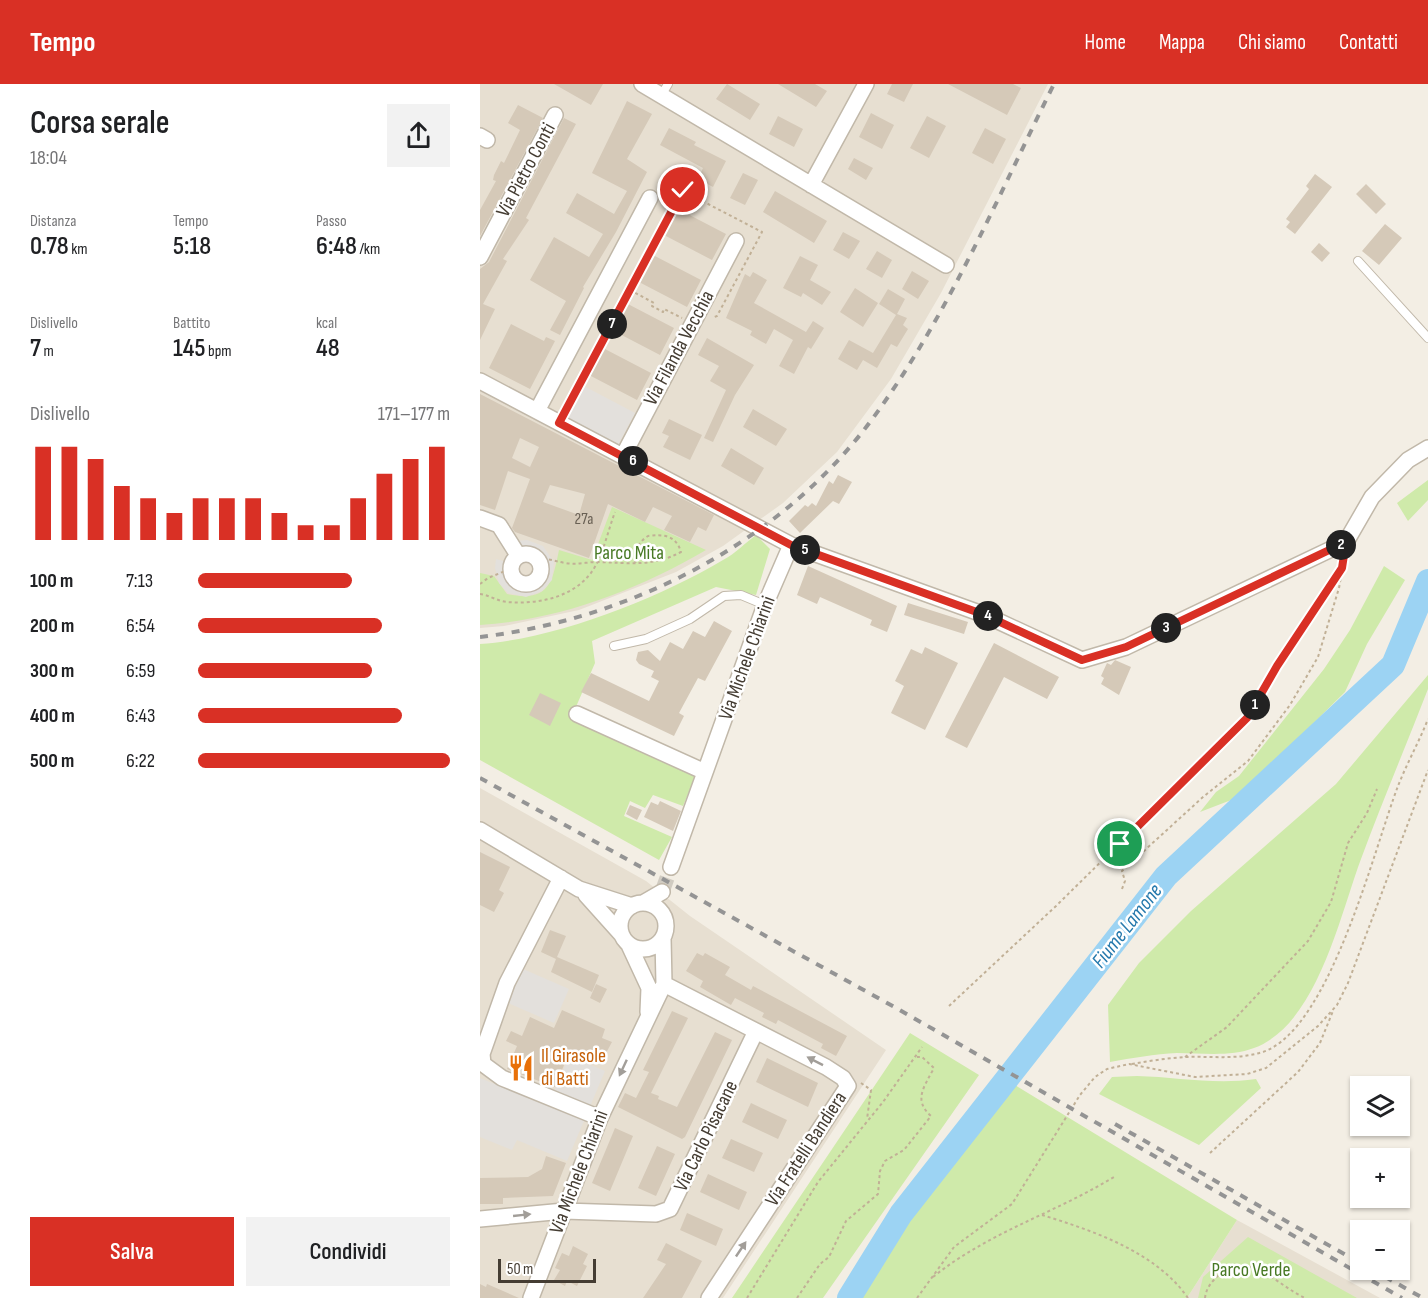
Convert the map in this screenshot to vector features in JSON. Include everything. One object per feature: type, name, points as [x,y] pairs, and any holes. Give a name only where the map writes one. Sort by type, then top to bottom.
[{"type":"street","points":[[642,84],[665,90],[811,185],[946,265]]},
{"type":"street","points":[[811,185],[866,84]]},
{"type":"street","name":"Via Pietro Conti","points":[[480,257],[555,115]]},
{"type":"street","points":[[537,411],[650,198]]},
{"type":"street","name":"Via Filanda Vecchia","points":[[623,456],[736,241]]},
{"type":"street","points":[[480,381],[791,545],[985,615],[1082,660],[1126,647],[1346,542],[1372,497],[1408,460],[1428,448]]},
{"type":"street","points":[[480,518],[499,525],[518,555]]},
{"type":"street","name":"Via Michele Chiarini","points":[[671,867],[765,605],[791,545]]},
{"type":"street","points":[[527,554],[537,559],[541,571],[539,576],[528,584],[515,580],[510,569],[518,555],[527,554]]},
{"type":"street","points":[[577,714],[705,772]]},
{"type":"street","points":[[480,830],[579,889],[660,911]]},
{"type":"street","points":[[561,878],[507,983],[482,1054],[483,1064],[502,1078],[600,1118]]},
{"type":"street","name":"Via Michele Chiarini","points":[[579,889],[625,939],[649,988],[648,1015]]},
{"type":"street","points":[[662,892],[660,911],[666,924],[663,938],[658,944],[644,950],[625,939],[621,918],[637,905],[662,892]]},
{"type":"street","name":"Via Michele Chiarini","points":[[531,1298],[600,1118],[664,984],[663,938]]},
{"type":"street","name":"Via Fratelli Bandiera","points":[[664,984],[826,1067],[843,1078],[848,1086],[709,1298]]},
{"type":"street","name":"Via Carlo Pisacane","points":[[480,1219],[564,1211],[656,1214],[670,1209],[756,1031]]},
{"type":"lane","points":[[1358,261],[1428,338]]},
{"type":"lane","points":[[615,646],[646,639],[690,619],[724,596],[741,595],[765,605]]},
{"type":"path","points":[[559,423],[683,190],[762,232],[717,316],[706,321]]},
{"type":"path","points":[[630,290],[654,303],[652,306],[663,312],[664,309],[683,318]]},
{"type":"path","points":[[480,594],[502,602],[536,603],[575,587],[598,562],[615,513]]},
{"type":"path","points":[[537,559],[550,558],[566,563],[598,562],[636,565],[675,555],[681,552],[679,545],[665,535],[648,536],[637,547],[636,565]]},
{"type":"path","points":[[1122,889],[1125,881],[1122,871],[1203,797],[1248,761],[1290,705],[1318,657],[1339,588],[1346,542]]},
{"type":"path","points":[[949,1006],[1056,906],[1247,718],[1277,666],[1342,568]]},
{"type":"path","points":[[480,584],[510,569]]},
{"type":"path","points":[[917,1298],[954,1247],[1012,1203],[1086,1085],[1107,1069],[1185,1057],[1239,1057],[1265,1051],[1289,1033],[1313,1004],[1347,935],[1399,785],[1428,719]]},
{"type":"path","points":[[1210,1154],[1298,1072],[1320,1042],[1367,939],[1428,770]]},
{"type":"path","points":[[1185,1057],[1227,1027],[1308,941],[1331,902],[1348,843],[1367,813],[1377,789]]},
{"type":"path","points":[[1129,1064],[1195,1077],[1247,1074],[1266,1068],[1291,1050],[1334,1008]]},
{"type":"path","points":[[747,1298],[818,1182],[867,1122],[922,1047]]},
{"type":"path","points":[[797,1298],[820,1264],[829,1257],[846,1221],[878,1194],[880,1171],[885,1161],[904,1150],[931,1116],[923,1109],[920,1094],[934,1068],[922,1057],[915,1057]]},
{"type":"path","points":[[848,1086],[861,1083],[871,1090],[867,1122]]},
{"type":"path","points":[[931,1279],[963,1254],[988,1239],[1042,1215],[1114,1177]]},
{"type":"path","points":[[1042,1215],[1086,1230],[1148,1260],[1170,1276],[1188,1298]]},
{"type":"path","points":[[1205,1298],[1213,1280],[1225,1270],[1243,1265],[1262,1270],[1305,1298]]},
{"type":"shaded area","points":[[480,84],[1048,84],[941,293],[891,379],[837,452],[783,503],[723,546],[676,572],[579,610],[504,626],[480,628]]},
{"type":"shaded area","points":[[582,385],[635,413],[618,445],[565,417]]},
{"type":"shaded area","points":[[527,540],[543,546],[554,562],[552,580],[542,591],[526,597],[508,593],[499,583],[495,568],[496,559],[507,562],[509,581],[520,587],[529,588],[537,584],[543,578],[544,564],[535,552],[522,550],[517,541]]},
{"type":"shaded area","points":[[480,788],[646,881],[690,916],[886,1050],[723,1298],[480,1298]]},
{"type":"shaded area","points":[[523,969],[569,989],[554,1023],[508,1003]]},
{"type":"shaded area","points":[[569,1056],[605,1071],[567,1161],[517,1140],[512,1150],[480,1137],[480,1078],[548,1106]]},
{"type":"shaded area","name":"Parco Verde","points":[[1237,1220],[1380,1298],[1187,1298]]},
{"type":"green space","points":[[1428,480],[1428,500],[1408,521],[1397,503]]},
{"type":"green space","name":"Parco Mita","points":[[612,507],[706,550],[653,578],[597,601],[539,617],[480,625],[480,573],[494,576],[507,594],[521,596],[540,593],[546,588],[554,573],[559,550],[592,560]]},
{"type":"green space","points":[[756,535],[770,549],[756,595],[716,587],[592,641],[595,663],[572,716],[696,775],[683,806],[653,795],[645,808],[630,801],[624,816],[672,837],[659,860],[480,760],[480,644],[510,641],[541,634],[605,615],[697,575],[736,552]]},
{"type":"green space","points":[[1384,566],[1405,580],[1367,644],[1345,692],[1239,797],[1200,812],[1216,792],[1239,776],[1324,669],[1350,630]]},
{"type":"green space","points":[[1428,675],[1428,689],[1361,859],[1335,937],[1310,993],[1294,1017],[1276,1036],[1245,1051],[1226,1054],[1177,1053],[1110,1062],[1108,1005],[1139,963],[1191,911],[1336,784]]},
{"type":"green space","points":[[910,1033],[979,1075],[823,1298],[732,1298]]},
{"type":"green space","points":[[1137,1076],[1211,1081],[1256,1079],[1261,1088],[1199,1145],[1099,1094],[1112,1077]]},
{"type":"green space","points":[[1010,1082],[1237,1220],[1187,1298],[853,1298],[906,1216]]},
{"type":"green space","name":"Parco Verde","points":[[1248,1237],[1357,1298],[1198,1298],[1203,1277]]},
{"type":"building","points":[[554,84],[603,84],[591,105]]},
{"type":"building","points":[[727,84],[760,104],[750,120],[716,99]]},
{"type":"building","points":[[778,84],[815,84],[827,91],[816,107]]},
{"type":"building","points":[[892,84],[913,84],[904,102],[887,94]]},
{"type":"building","points":[[948,84],[1013,84],[1021,88],[1007,115]]},
{"type":"building","points":[[627,101],[652,114],[627,159],[647,172],[616,232],[583,287],[560,335],[550,330],[566,301],[530,280],[554,237],[589,257],[603,234],[566,213],[577,193],[614,214],[627,191],[592,173]]},
{"type":"building","points":[[518,105],[543,118],[480,236],[480,210],[496,181],[493,180],[494,175],[501,161],[504,163],[520,130],[508,123]]},
{"type":"building","points":[[871,113],[894,125],[882,149],[859,137]]},
{"type":"building","points":[[778,116],[803,129],[794,147],[769,134]]},
{"type":"building","points":[[927,116],[946,126],[929,158],[910,148]]},
{"type":"building","points":[[564,118],[576,124],[526,218],[529,220],[503,259],[507,261],[483,304],[495,309],[480,340],[480,269],[489,262]]},
{"type":"building","points":[[669,128],[696,142],[694,145],[726,161],[713,187],[698,179],[703,168],[660,145]]},
{"type":"building","points":[[985,128],[1006,139],[993,164],[972,153]]},
{"type":"building","points":[[854,158],[873,168],[866,180],[848,169]]},
{"type":"building","points":[[743,173],[758,180],[745,205],[730,198]]},
{"type":"building","points":[[1315,174],[1332,187],[1295,234],[1286,227],[1290,222],[1286,219],[1309,189],[1306,186]]},
{"type":"building","points":[[1366,184],[1386,204],[1376,214],[1356,194]]},
{"type":"building","points":[[775,191],[827,221],[814,243],[763,212]]},
{"type":"building","points":[[678,209],[726,234],[712,260],[664,235]]},
{"type":"building","points":[[1385,224],[1402,238],[1379,265],[1362,251]]},
{"type":"building","points":[[843,232],[860,241],[849,259],[833,250]]},
{"type":"building","points":[[1319,243],[1330,253],[1322,262],[1311,252]]},
{"type":"building","points":[[877,251],[892,260],[882,278],[866,269]]},
{"type":"building","points":[[653,255],[701,280],[687,307],[639,282]]},
{"type":"building","points":[[800,256],[818,265],[810,280],[831,292],[822,305],[803,293],[801,297],[783,288]]},
{"type":"building","points":[[912,271],[929,281],[918,299],[902,289]]},
{"type":"building","points":[[753,272],[767,280],[754,303],[806,332],[813,321],[824,328],[811,349],[808,347],[794,374],[779,366],[793,340],[774,329],[766,344],[750,335],[752,331],[726,318],[745,274],[750,277]]},
{"type":"building","points":[[855,288],[878,303],[863,327],[840,312]]},
{"type":"building","points":[[888,289],[905,299],[897,314],[907,318],[903,325],[908,329],[897,347],[891,344],[877,368],[863,360],[857,370],[838,359],[849,340],[873,353],[896,315],[879,304]]},
{"type":"building","points":[[626,303],[674,328],[660,355],[612,330]]},
{"type":"building","points":[[511,324],[544,341],[546,337],[555,341],[530,389],[489,368]]},
{"type":"building","points":[[707,338],[754,365],[735,395],[713,442],[704,438],[726,390],[710,381],[719,366],[698,355]]},
{"type":"building","points":[[603,348],[651,373],[637,400],[589,375]]},
{"type":"building","points":[[480,394],[714,515],[706,531],[698,527],[690,542],[664,530],[672,516],[653,507],[645,522],[608,504],[589,558],[515,532],[512,528],[530,479],[508,471],[495,510],[480,505]],"holes":[[[520,438],[539,447],[530,467],[512,458]],[[550,485],[585,494],[579,515],[543,502]]]},
{"type":"building","points":[[753,409],[787,429],[776,446],[743,427]]},
{"type":"building","points":[[669,419],[702,435],[690,460],[663,447],[669,436],[662,433]]},
{"type":"building","points":[[731,448],[764,468],[754,485],[721,466]]},
{"type":"building","points":[[838,475],[852,482],[839,504],[833,501],[800,533],[789,521],[805,505],[808,507],[812,503],[816,506],[829,481],[833,484]]},
{"type":"building","points":[[808,566],[897,606],[887,632],[870,625],[872,620],[820,597],[817,604],[797,595]]},
{"type":"building","points":[[908,603],[968,622],[964,634],[904,615]]},
{"type":"building","points":[[714,621],[732,631],[705,681],[698,678],[679,713],[684,716],[674,736],[581,692],[591,673],[649,701],[659,681],[651,677],[654,671],[639,664],[636,660],[638,652],[648,650],[660,661],[670,642],[683,649],[693,631],[705,637]]},
{"type":"building","points":[[994,643],[1059,677],[1047,699],[1004,677],[967,748],[945,737]]},
{"type":"building","points":[[925,647],[958,663],[925,730],[891,713],[904,686],[895,681],[911,649],[922,654]]},
{"type":"building","points":[[1115,660],[1131,667],[1119,695],[1101,684],[1104,678],[1101,676],[1107,663],[1111,665]]},
{"type":"building","points":[[540,693],[561,703],[550,726],[529,715]]},
{"type":"building","points":[[660,801],[681,811],[673,831],[644,817],[651,802],[658,805]]},
{"type":"building","points":[[630,805],[642,810],[637,820],[626,814]]},
{"type":"building","points":[[480,852],[510,867],[499,890],[504,893],[494,912],[480,905]]},
{"type":"building","points":[[550,930],[566,936],[557,957],[599,975],[592,992],[551,972],[556,959],[541,952]]},
{"type":"building","points":[[697,953],[703,956],[705,953],[730,967],[725,975],[751,990],[753,986],[847,1036],[836,1056],[821,1048],[823,1044],[778,1020],[776,1024],[762,1017],[764,1013],[735,998],[731,1005],[700,987],[703,981],[686,971]]},
{"type":"building","points":[[596,984],[607,989],[600,1003],[590,998]]},
{"type":"building","points":[[562,1010],[605,1029],[602,1038],[612,1042],[606,1053],[597,1049],[591,1063],[569,1053],[555,1087],[507,1069],[517,1046],[506,1041],[511,1031],[522,1036],[530,1017],[554,1028]]},
{"type":"building","points":[[672,1011],[688,1018],[651,1093],[659,1096],[658,1099],[677,1107],[715,1032],[732,1040],[682,1139],[618,1107],[625,1093],[636,1098],[649,1072],[643,1070]]},
{"type":"building","points":[[767,1058],[818,1083],[808,1107],[756,1082]]},
{"type":"building","points":[[751,1103],[787,1120],[778,1139],[742,1122]]},
{"type":"building","points":[[615,1128],[633,1136],[610,1191],[592,1183]]},
{"type":"building","points":[[731,1139],[763,1153],[754,1172],[722,1158]]},
{"type":"building","points":[[657,1146],[675,1154],[656,1196],[638,1188]]},
{"type":"building","points":[[546,1156],[566,1163],[553,1196],[503,1198],[503,1204],[480,1204],[480,1178],[528,1177],[542,1169]]},
{"type":"building","points":[[708,1174],[747,1192],[739,1210],[700,1192]]},
{"type":"building","points":[[687,1213],[723,1229],[716,1246],[680,1230]]},
{"type":"building","points":[[666,1243],[702,1261],[682,1298],[643,1298],[666,1264],[657,1260]]},
{"type":"building","points":[[573,1246],[588,1254],[583,1264],[587,1266],[577,1286],[567,1281],[565,1286],[554,1280],[560,1270],[555,1268],[562,1253],[569,1256]]},
{"type":"building","points":[[480,1284],[486,1287],[487,1284],[519,1298],[480,1298]]},
{"type":"waterway","name":"Fiume Lamone","points":[[849,1298],[901,1214],[1166,876],[1393,665],[1428,581]]},
{"type":"tunnel","points":[[662,892],[671,867]]},
{"type":"railway","points":[[480,637],[537,628],[592,613],[647,592],[699,567],[748,537],[794,502],[836,462],[873,418],[925,339],[971,255],[1054,84]]},
{"type":"railway","points":[[480,778],[898,1009],[1402,1298]]},
{"type":"railway","points":[[1115,1124],[1350,1257]]},
{"type":"railway","points":[[1391,1280],[1423,1298]]},
{"type":"place","name":"Il Girasole di Batti","points":[[521,1068]]},
{"type":"route","points":[[683,190],[559,423],[791,545],[985,615],[1082,660],[1126,647],[1346,542],[1342,568],[1277,666],[1247,718],[1120,844]]}]
